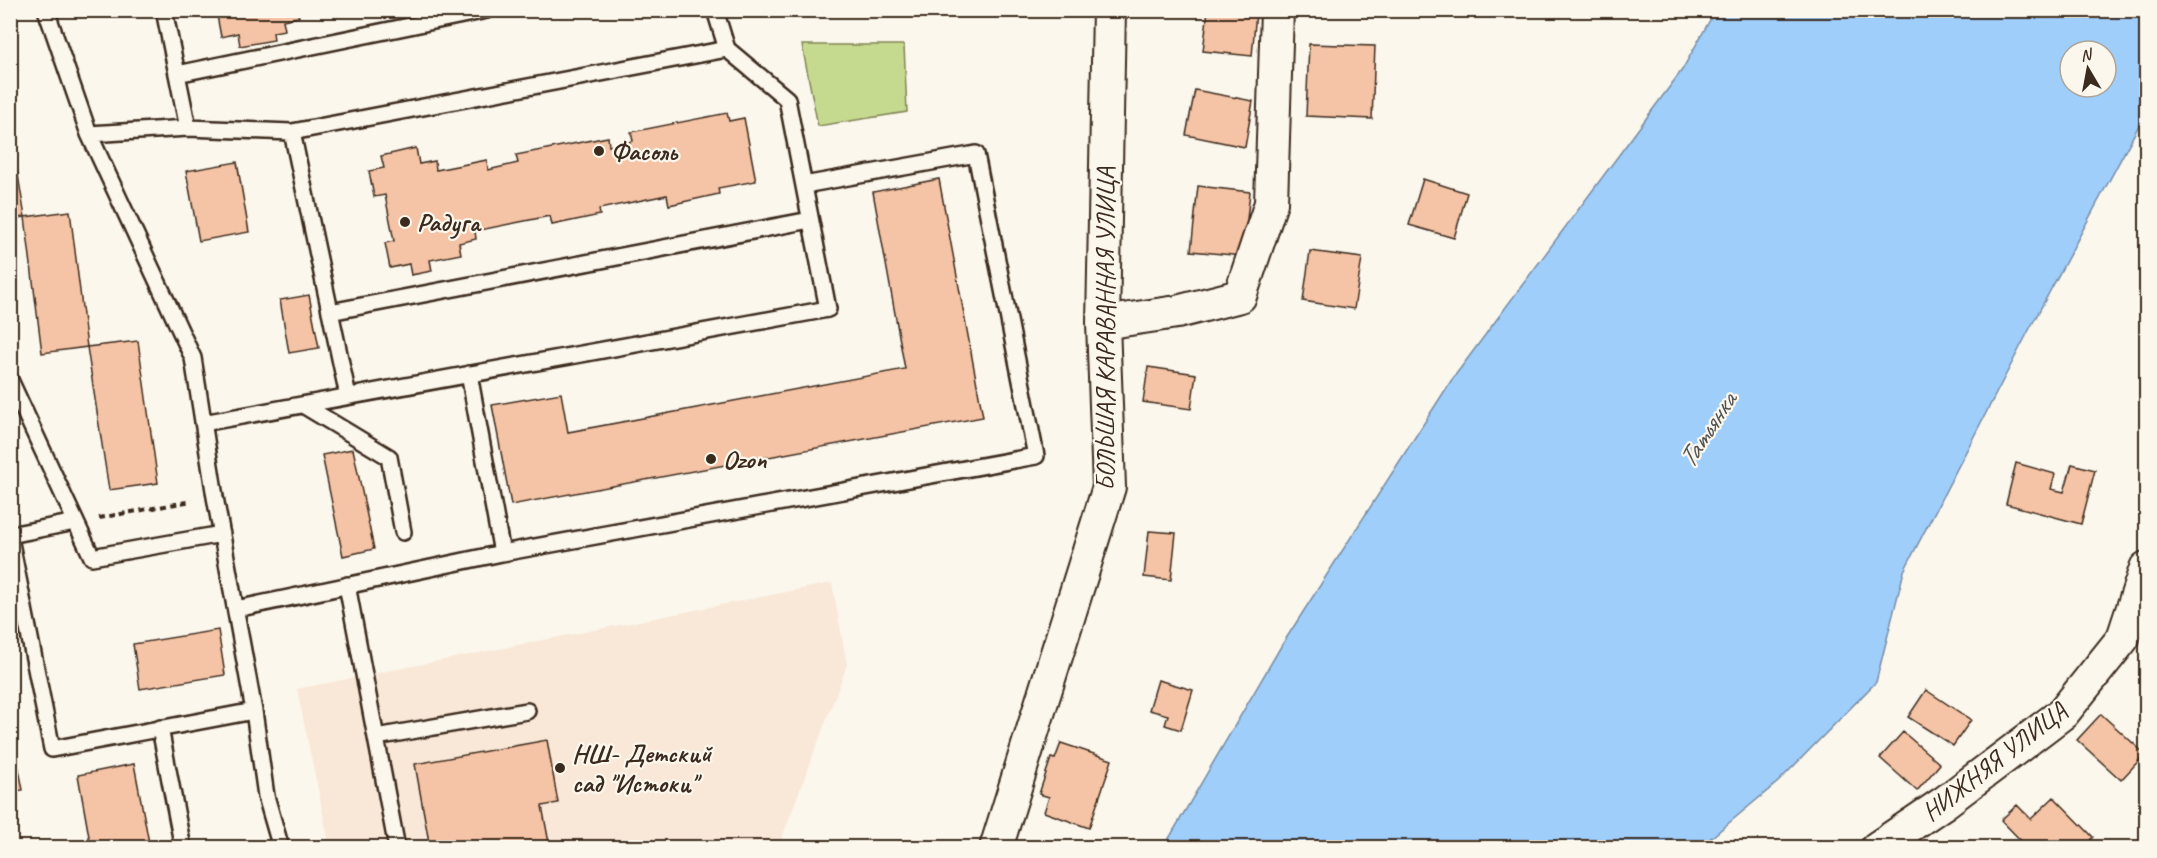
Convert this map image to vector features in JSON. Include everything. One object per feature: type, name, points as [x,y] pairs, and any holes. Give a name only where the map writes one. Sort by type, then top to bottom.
[{"type":"street","name":"БОЛЬШАЯ КАРАВАННАЯ УЛИЦА","points":[[996,848],[1109,487],[1103,323],[1109,10]]},
{"type":"street","points":[[1103,323],[1177,312],[1240,296],[1271,203],[1277,10]]},
{"type":"street","name":"НИЖНЯЯ УЛИЦА","points":[[1877,848],[1945,802],[2063,712],[2122,638],[2146,568]]},
{"type":"lane","points":[[46,10],[89,134],[194,358],[215,497],[254,711],[266,796],[281,848]]},
{"type":"lane","points":[[164,10],[188,128]]},
{"type":"lane","points":[[177,74],[487,10]]},
{"type":"lane","points":[[203,423],[828,309],[787,99],[727,49],[715,10]]},
{"type":"lane","points":[[89,134],[188,128],[292,132],[727,49]]},
{"type":"lane","points":[[292,132],[348,396]]},
{"type":"lane","points":[[236,609],[502,553],[1036,456],[976,154],[804,185]]},
{"type":"lane","points":[[330,312],[810,220]]},
{"type":"lane","points":[[469,374],[502,553]]},
{"type":"lane","points":[[10,381],[92,557],[222,534]]},
{"type":"lane","points":[[303,405],[390,457],[404,532]]},
{"type":"lane","points":[[75,522],[10,536],[52,748],[254,711]]},
{"type":"lane","points":[[347,585],[397,848]]},
{"type":"lane","points":[[376,737],[527,711]]},
{"type":"lane","points":[[160,728],[183,848]]},
{"type":"path","points":[[75,522],[215,497]]},
{"type":"shaded area","name":"НШ- Детский сад \"Истоки\"","points":[[832,583],[847,665],[778,848],[330,847],[297,689]]},
{"type":"green space","points":[[802,45],[904,45],[907,112],[818,126]]},
{"type":"water","name":"Татьянка","points":[[1715,11],[2146,11],[2146,112],[1904,571],[1876,682],[1778,782],[1700,847],[1164,847],[1280,648],[1451,381],[1682,70]]},
{"type":"building","points":[[216,10],[297,10],[299,17],[283,20],[285,30],[273,32],[274,40],[240,46],[238,33],[221,37]]},
{"type":"building","points":[[1208,10],[1256,12],[1252,56],[1203,51]]},
{"type":"building","points":[[1309,44],[1375,46],[1372,119],[1306,116]]},
{"type":"building","points":[[1195,90],[1253,101],[1245,147],[1186,135]]},
{"type":"building","points":[[727,113],[729,121],[744,118],[756,181],[718,188],[719,194],[669,205],[667,195],[599,209],[600,215],[552,225],[550,216],[475,231],[476,239],[459,243],[461,254],[430,260],[432,271],[411,275],[409,264],[390,268],[385,243],[394,241],[385,195],[374,197],[369,171],[384,168],[381,156],[416,148],[419,164],[435,161],[436,170],[487,160],[488,170],[518,163],[516,155],[608,137],[609,146],[633,141],[631,132]]},
{"type":"building","points":[[10,127],[25,217],[10,219]]},
{"type":"building","points":[[237,162],[249,232],[199,241],[186,171]]},
{"type":"building","points":[[939,179],[983,417],[511,505],[492,405],[561,393],[568,432],[905,369],[873,192]]},
{"type":"building","points":[[1423,179],[1467,193],[1454,238],[1409,225]]},
{"type":"building","points":[[1198,186],[1250,192],[1243,256],[1191,251]]},
{"type":"building","points":[[70,211],[87,347],[42,353],[25,217]]},
{"type":"building","points":[[1310,251],[1362,258],[1354,309],[1303,301]]},
{"type":"building","points":[[309,295],[319,348],[289,353],[280,300]]},
{"type":"building","points":[[138,341],[158,483],[109,490],[87,347]]},
{"type":"building","points":[[1148,367],[1196,374],[1191,409],[1143,402]]},
{"type":"building","points":[[353,449],[374,549],[343,556],[322,455]]},
{"type":"building","points":[[2016,463],[2055,474],[2051,489],[2064,492],[2072,464],[2095,470],[2081,524],[2006,504]]},
{"type":"building","points":[[1149,531],[1176,533],[1171,580],[1144,577]]},
{"type":"building","points":[[218,630],[225,675],[140,689],[133,644]]},
{"type":"building","points":[[1158,680],[1193,690],[1181,730],[1165,725],[1168,715],[1149,710]]},
{"type":"building","points":[[1926,690],[1971,720],[1953,746],[1908,717]]},
{"type":"building","points":[[2101,714],[2145,754],[2121,780],[2077,740]]},
{"type":"building","points":[[10,723],[23,790],[10,792]]},
{"type":"building","points":[[1903,732],[1940,764],[1917,791],[1880,758]]},
{"type":"building","points":[[547,740],[558,803],[542,806],[550,848],[430,848],[415,764]]},
{"type":"building","points":[[1061,743],[1112,760],[1089,828],[1044,812],[1049,797],[1039,794],[1051,758],[1055,759]]},
{"type":"building","points":[[134,764],[150,848],[91,848],[78,775]]},
{"type":"building","points":[[2054,797],[2093,837],[2083,848],[2028,848],[2001,820],[2017,805],[2031,819]]},
{"type":"place","name":"Фасоль","points":[[599,151]]},
{"type":"place","name":"Радуга","points":[[405,222]]},
{"type":"place","name":"Ozon","points":[[711,459]]},
{"type":"place","name":"НШ- Детский сад \"Истоки\"","points":[[560,768]]}]
